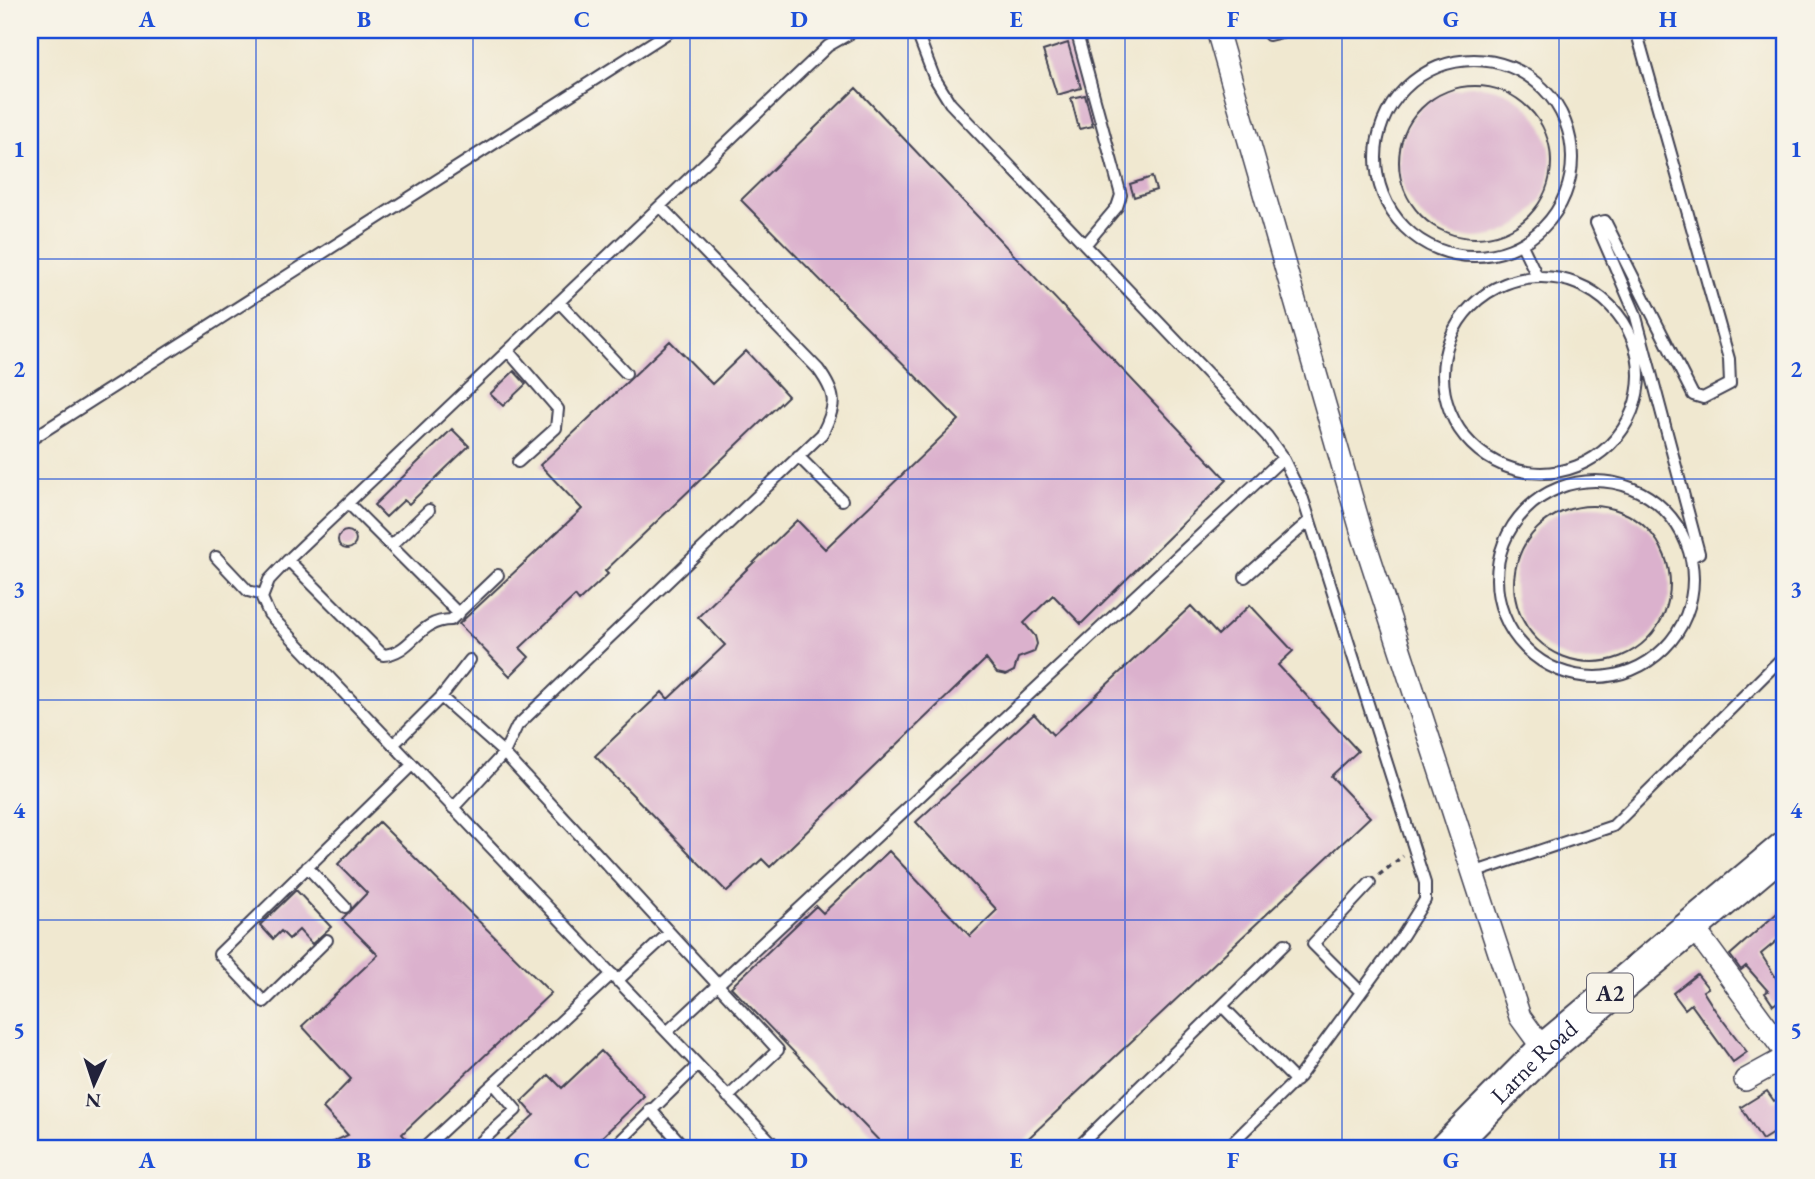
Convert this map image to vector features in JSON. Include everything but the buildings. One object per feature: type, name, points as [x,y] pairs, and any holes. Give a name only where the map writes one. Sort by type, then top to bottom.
[{"type":"main road","name":"Larne Road","points":[[1446,1149],[1544,1050],[1691,924],[1785,848]]},
{"type":"street","points":[[1217,30],[1361,530],[1520,1017],[1544,1050]]},
{"type":"street","points":[[1691,924],[1777,1023],[1785,1052]]},
{"type":"street","points":[[1745,1080],[1785,1058]]},
{"type":"lane","points":[[30,440],[672,30]]},
{"type":"lane","points":[[778,1149],[269,614],[263,606],[263,595],[269,580],[288,560],[828,46],[856,30]]},
{"type":"lane","points":[[916,30],[934,76],[950,103],[1267,436],[1283,458],[1310,521],[1425,883],[1424,900],[1296,1081],[1226,1149]]},
{"type":"lane","points":[[1076,30],[1121,195],[1117,207],[1085,244]]},
{"type":"lane","points":[[1269,35],[1290,30]]},
{"type":"lane","points":[[1636,30],[1729,359],[1730,384],[1703,398],[1693,395],[1605,220],[1596,223],[1635,313],[1641,351],[1699,553],[1692,557]]},
{"type":"lane","points":[[1469,59],[1503,63],[1534,79],[1557,104],[1570,136],[1572,170],[1564,200],[1546,226],[1521,245],[1492,255],[1461,256],[1431,247],[1414,236],[1386,205],[1376,176],[1375,145],[1386,112],[1406,85],[1436,66],[1469,59]]},
{"type":"lane","points":[[453,808],[504,753],[517,726],[822,433],[834,412],[831,388],[818,369],[660,206]]},
{"type":"lane","points":[[1521,245],[1536,276]]},
{"type":"lane","points":[[1536,276],[1571,280],[1601,296],[1625,321],[1641,351],[1640,387],[1631,416],[1614,442],[1589,461],[1559,472],[1528,473],[1498,464],[1473,446],[1454,422],[1443,393],[1443,361],[1453,328],[1474,302],[1503,283],[1536,276]]},
{"type":"lane","points":[[559,302],[626,373]]},
{"type":"lane","points":[[508,351],[558,409],[556,428],[517,462]]},
{"type":"lane","points":[[798,456],[842,500]]},
{"type":"lane","points":[[667,1032],[1283,458]]},
{"type":"lane","points":[[1557,488],[1559,472]]},
{"type":"lane","points":[[1590,480],[1624,485],[1655,500],[1678,526],[1692,557],[1693,591],[1685,621],[1667,647],[1643,666],[1613,677],[1582,677],[1552,669],[1526,651],[1507,626],[1497,597],[1496,566],[1507,533],[1528,506],[1557,488],[1590,480]]},
{"type":"lane","points":[[348,503],[459,614]]},
{"type":"lane","points":[[391,546],[429,510]]},
{"type":"lane","points":[[1245,577],[1310,521]]},
{"type":"lane","points":[[216,558],[248,591],[263,595]]},
{"type":"lane","points":[[288,560],[383,655],[402,649],[428,624],[436,620],[450,620],[459,614],[498,575]]},
{"type":"lane","points":[[1473,873],[1613,826],[1785,654]]},
{"type":"lane","points":[[393,744],[441,697],[470,660]]},
{"type":"lane","points":[[441,697],[504,753],[778,1050],[728,1097]]},
{"type":"lane","points":[[327,940],[264,1002],[219,954],[412,765]]},
{"type":"lane","points":[[307,867],[345,906]]},
{"type":"lane","points":[[1361,992],[1313,944],[1370,883]]},
{"type":"lane","points":[[423,1149],[614,977],[669,933]]},
{"type":"lane","points":[[1076,1149],[1285,944]]},
{"type":"lane","points":[[1222,1006],[1296,1081]]},
{"type":"lane","points":[[612,1149],[698,1065]]},
{"type":"lane","points":[[473,1149],[516,1110],[494,1084]]},
{"type":"lane","points":[[650,1110],[686,1149]]},
{"type":"lane","points":[[760,1149],[769,1140]]},
{"type":"path","points":[[1370,883],[1413,847]]}]
